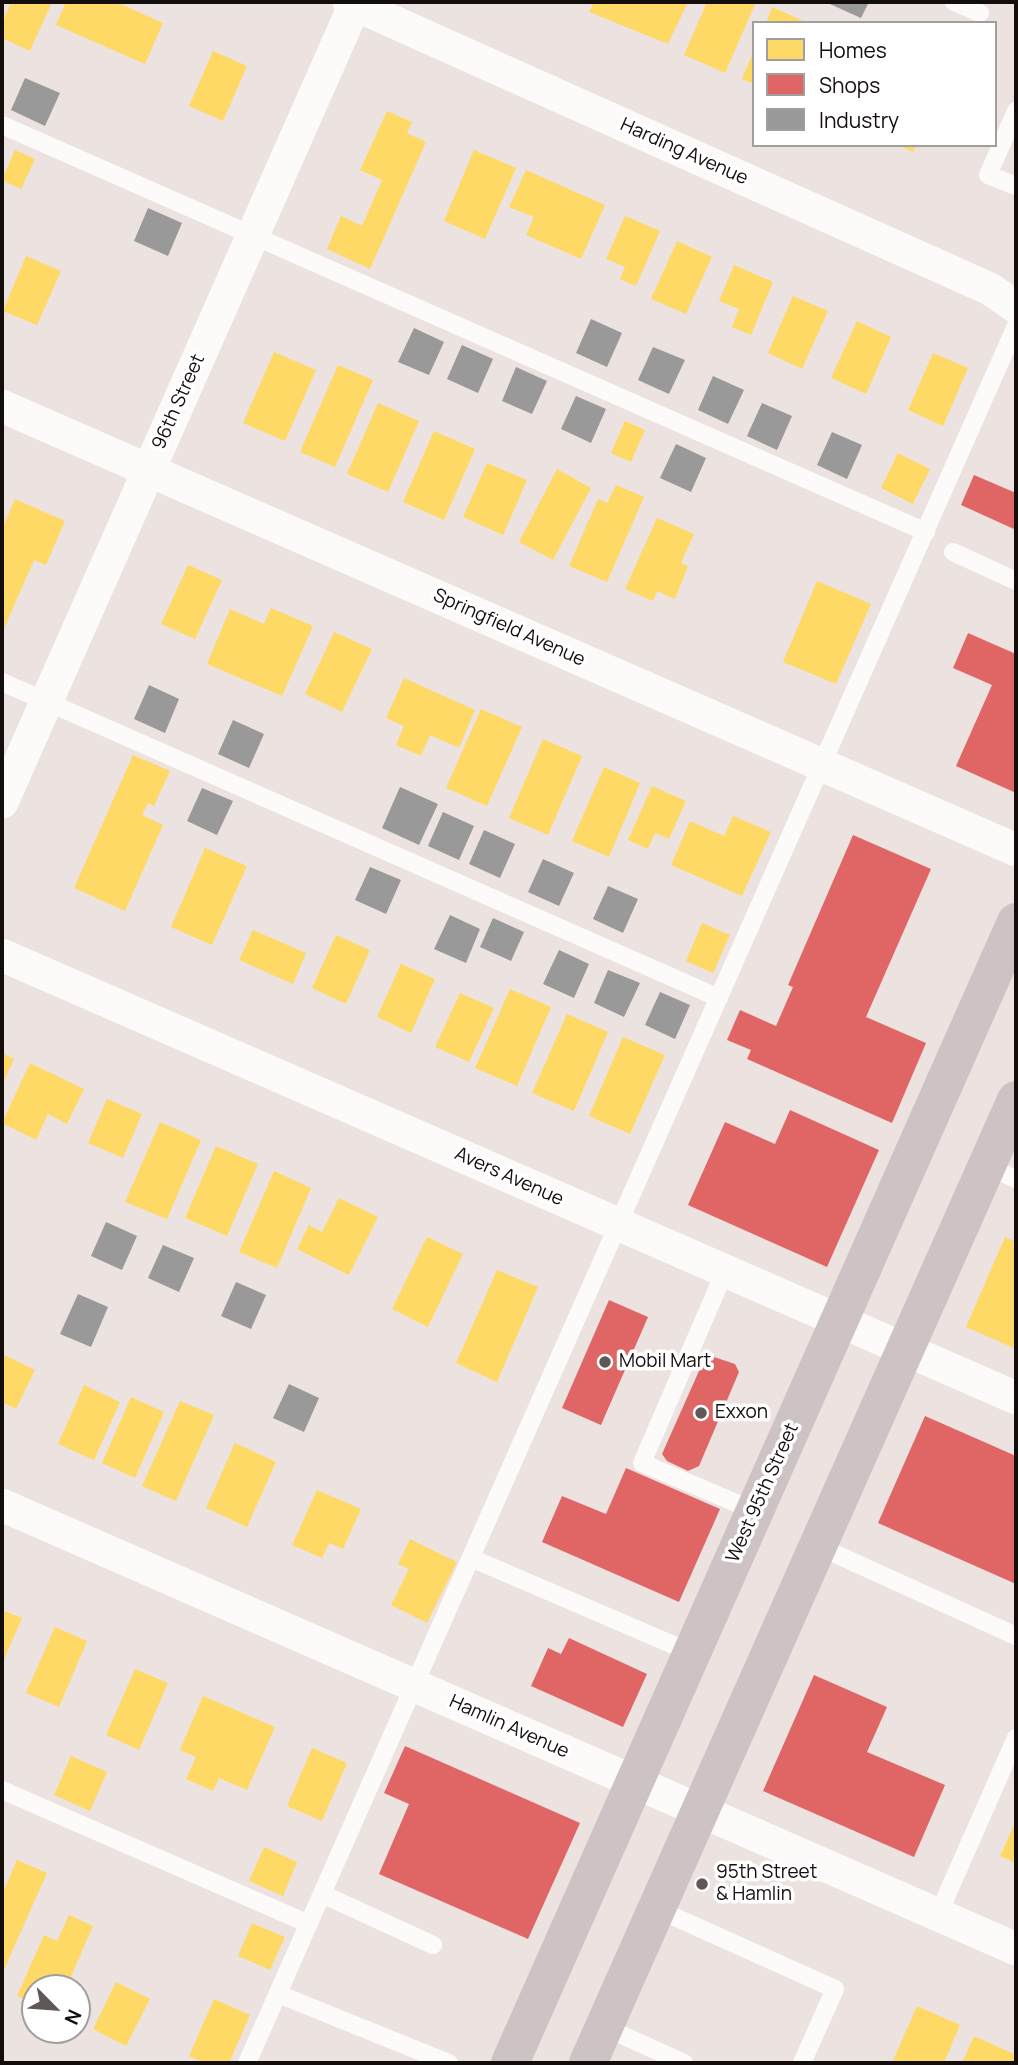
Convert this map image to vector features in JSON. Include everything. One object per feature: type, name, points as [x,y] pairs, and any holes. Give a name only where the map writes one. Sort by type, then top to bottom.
[{"type":"main road","name":"West 95th Street","points":[[510,2063],[1016,922]]},
{"type":"main road","points":[[588,2063],[905,1350],[1001,1173],[1016,1100]]},
{"type":"street","name":"96th Street","points":[[2,802],[353,3]]},
{"type":"street","name":"Harding Avenue","points":[[353,3],[990,289],[1016,307]]},
{"type":"street","name":"Springfield Avenue","points":[[2,407],[1016,850]]},
{"type":"street","name":"Avers Avenue","points":[[2,955],[1016,1398]]},
{"type":"street","name":"Hamlin Avenue","points":[[2,1505],[1016,1950]]},
{"type":"lane","points":[[954,2],[980,13]]},
{"type":"lane","points":[[1016,111],[988,174],[1016,186]]},
{"type":"lane","points":[[2,125],[926,532]]},
{"type":"lane","points":[[247,2063],[1016,326]]},
{"type":"lane","points":[[953,552],[1016,581]]},
{"type":"lane","points":[[2,682],[719,998]]},
{"type":"lane","points":[[725,1271],[642,1463],[755,1511]]},
{"type":"lane","points":[[818,1546],[1016,1636]]},
{"type":"lane","points":[[471,1558],[692,1653]]},
{"type":"lane","points":[[938,1915],[1016,1738]]},
{"type":"lane","points":[[2,1790],[309,1924]]},
{"type":"lane","points":[[322,1894],[432,1945]]},
{"type":"lane","points":[[657,1909],[835,1989],[802,2063]]},
{"type":"lane","points":[[278,1994],[450,2063]]},
{"type":"lane","points":[[604,2027],[684,2063]]},
{"type":"building: Homes","points":[[11,2],[52,2],[30,51],[2,38],[2,24]]},
{"type":"building: Homes","points":[[66,2],[116,2],[163,23],[145,64],[56,25]]},
{"type":"building: Homes","points":[[594,2],[688,2],[668,44],[589,12]]},
{"type":"building: Homes","points":[[707,2],[756,2],[725,73],[684,55]]},
{"type":"building: Homes","points":[[772,7],[804,21],[767,21]]},
{"type":"building: Homes","points":[[213,51],[247,66],[223,121],[189,106]]},
{"type":"building: Homes","points":[[752,55],[752,83],[742,79]]},
{"type":"building: Homes","points":[[387,111],[412,122],[407,133],[426,142],[370,269],[327,249],[341,216],[362,226],[382,180],[360,170]]},
{"type":"building: Homes","points":[[902,147],[915,147],[913,152]]},
{"type":"building: Homes","points":[[15,150],[35,159],[21,189],[2,180]]},
{"type":"building: Homes","points":[[474,150],[516,168],[485,239],[444,221]]},
{"type":"building: Homes","points":[[526,170],[605,205],[581,259],[526,235],[534,217],[509,207]]},
{"type":"building: Homes","points":[[625,216],[660,231],[636,286],[620,279],[625,267],[606,259]]},
{"type":"building: Homes","points":[[677,241],[712,257],[686,314],[651,299]]},
{"type":"building: Homes","points":[[26,256],[61,271],[37,325],[3,311]]},
{"type":"building: Homes","points":[[734,265],[773,282],[751,335],[732,327],[739,309],[719,301]]},
{"type":"building: Homes","points":[[793,296],[828,311],[802,369],[768,353]]},
{"type":"building: Homes","points":[[857,321],[891,337],[866,394],[831,378]]},
{"type":"building: Homes","points":[[274,352],[316,370],[285,441],[243,423]]},
{"type":"building: Homes","points":[[933,353],[968,368],[943,426],[908,410]]},
{"type":"building: Homes","points":[[338,365],[373,380],[335,467],[300,452]]},
{"type":"building: Homes","points":[[378,403],[419,421],[388,492],[347,474]]},
{"type":"building: Homes","points":[[625,421],[645,430],[631,462],[611,453]]},
{"type":"building: Homes","points":[[434,431],[475,449],[444,520],[403,502]]},
{"type":"building: Homes","points":[[898,453],[930,469],[913,504],[881,488]]},
{"type":"building: Homes","points":[[487,463],[527,480],[503,535],[463,517]]},
{"type":"building: Homes","points":[[557,469],[591,488],[553,560],[519,542]]},
{"type":"building: Homes","points":[[616,485],[644,497],[607,582],[569,566],[598,499],[607,503]]},
{"type":"building: Homes","points":[[15,499],[65,521],[46,565],[34,560],[2,633],[2,529]]},
{"type":"building: Homes","points":[[657,518],[694,534],[681,563],[688,566],[675,599],[657,591],[653,601],[625,589]]},
{"type":"building: Homes","points":[[188,565],[222,580],[195,639],[161,624]]},
{"type":"building: Homes","points":[[817,581],[871,604],[836,684],[783,662]]},
{"type":"building: Homes","points":[[271,608],[313,626],[282,696],[207,664],[230,609],[264,624]]},
{"type":"building: Homes","points":[[334,632],[372,649],[342,712],[305,694]]},
{"type":"building: Homes","points":[[404,678],[475,710],[459,748],[430,735],[421,756],[396,745],[404,726],[386,718]]},
{"type":"building: Homes","points":[[481,709],[522,727],[487,806],[446,788]]},
{"type":"building: Homes","points":[[543,739],[582,756],[548,835],[509,818]]},
{"type":"building: Homes","points":[[133,755],[170,771],[154,806],[148,803],[142,815],[163,825],[125,911],[74,888]]},
{"type":"building: Homes","points":[[604,767],[640,783],[609,857],[572,841]]},
{"type":"building: Homes","points":[[652,786],[686,801],[669,839],[655,833],[648,849],[628,840]]},
{"type":"building: Homes","points":[[733,816],[771,832],[742,896],[671,865],[690,821],[724,836]]},
{"type":"building: Homes","points":[[205,848],[247,866],[212,945],[171,927]]},
{"type":"building: Homes","points":[[702,923],[730,935],[713,973],[686,961]]},
{"type":"building: Homes","points":[[253,930],[306,953],[293,984],[239,960]]},
{"type":"building: Homes","points":[[336,935],[370,950],[346,1004],[312,988]]},
{"type":"building: Homes","points":[[401,964],[435,979],[411,1033],[377,1017]]},
{"type":"building: Homes","points":[[510,989],[551,1007],[517,1086],[475,1068]]},
{"type":"building: Homes","points":[[460,993],[494,1008],[469,1062],[435,1047]]},
{"type":"building: Homes","points":[[567,1014],[608,1032],[574,1111],[532,1093]]},
{"type":"building: Homes","points":[[623,1037],[665,1055],[630,1134],[589,1116]]},
{"type":"building: Homes","points":[[2,1053],[14,1059],[2,1085]]},
{"type":"building: Homes","points":[[30,1063],[84,1089],[67,1124],[48,1114],[36,1140],[2,1123]]},
{"type":"building: Homes","points":[[107,1099],[142,1114],[123,1158],[88,1143]]},
{"type":"building: Homes","points":[[160,1122],[201,1140],[167,1219],[125,1202]]},
{"type":"building: Homes","points":[[216,1146],[258,1164],[227,1236],[185,1218]]},
{"type":"building: Homes","points":[[274,1171],[311,1188],[277,1268],[239,1252]]},
{"type":"building: Homes","points":[[339,1198],[378,1217],[349,1275],[297,1249],[309,1225],[322,1232]]},
{"type":"building: Homes","points":[[427,1237],[463,1254],[428,1327],[392,1309]]},
{"type":"building: Homes","points":[[1005,1237],[1016,1242],[1016,1349],[966,1327]]},
{"type":"building: Homes","points":[[497,1270],[538,1287],[497,1382],[456,1363]]},
{"type":"building: Homes","points":[[2,1354],[35,1370],[16,1409],[2,1402]]},
{"type":"building: Homes","points":[[84,1385],[120,1402],[94,1460],[58,1444]]},
{"type":"building: Homes","points":[[131,1397],[164,1412],[135,1478],[102,1463]]},
{"type":"building: Homes","points":[[180,1401],[214,1415],[176,1501],[142,1486]]},
{"type":"building: Homes","points":[[235,1443],[276,1462],[247,1527],[206,1508]]},
{"type":"building: Homes","points":[[317,1490],[361,1509],[343,1549],[329,1543],[322,1558],[292,1545]]},
{"type":"building: Homes","points":[[410,1539],[457,1562],[427,1623],[391,1605],[409,1569],[398,1564]]},
{"type":"building: Homes","points":[[2,1610],[22,1618],[2,1664]]},
{"type":"building: Homes","points":[[55,1627],[87,1641],[59,1707],[26,1693]]},
{"type":"building: Homes","points":[[135,1669],[168,1683],[139,1750],[106,1735]]},
{"type":"building: Homes","points":[[203,1696],[275,1727],[247,1790],[219,1778],[213,1791],[186,1779],[196,1757],[180,1750]]},
{"type":"building: Homes","points":[[312,1748],[347,1763],[322,1821],[287,1806]]},
{"type":"building: Homes","points":[[71,1756],[107,1772],[90,1811],[54,1795]]},
{"type":"building: Homes","points":[[1016,1821],[1016,1863],[1000,1856]]},
{"type":"building: Homes","points":[[264,1847],[297,1862],[283,1896],[249,1881]]},
{"type":"building: Homes","points":[[17,1860],[47,1873],[2,1974],[2,1889],[4,1890]]},
{"type":"building: Homes","points":[[69,1915],[93,1926],[72,1974],[27,1974],[44,1935],[57,1941]]},
{"type":"building: Homes","points":[[252,1923],[285,1937],[270,1970],[238,1956]]},
{"type":"building: Homes","points":[[116,1982],[150,1999],[126,2046],[93,2029]]},
{"type":"building: Homes","points":[[214,1999],[250,2015],[229,2063],[205,2063],[189,2056]]},
{"type":"building: Homes","points":[[917,2006],[960,2025],[944,2063],[892,2063]]},
{"type":"building: Homes","points":[[974,2036],[1016,2055],[1016,2063],[962,2063]]},
{"type":"building: Shops","points":[[974,475],[1016,493],[1016,530],[961,505]]},
{"type":"building: Shops","points":[[968,633],[1016,654],[1016,793],[956,766],[992,685],[953,668]]},
{"type":"building: Shops","points":[[853,835],[931,869],[866,1017],[926,1043],[892,1123],[747,1059],[751,1050],[727,1040],[740,1010],[776,1026],[793,987],[788,985]]},
{"type":"building: Shops","points":[[790,1110],[879,1150],[827,1267],[688,1205],[725,1122],[775,1144]]},
{"type":"building: Shops","name":"Mobil Mart","points":[[609,1300],[648,1317],[601,1425],[562,1408]]},
{"type":"building: Shops","name":"Exxon","points":[[711,1356],[735,1364],[739,1372],[699,1466],[688,1471],[667,1461],[662,1454],[703,1362]]},
{"type":"building: Shops","points":[[925,1416],[1016,1456],[1016,1584],[878,1523]]},
{"type":"building: Shops","points":[[626,1468],[720,1509],[679,1602],[542,1542],[562,1496],[606,1514]]},
{"type":"building: Shops","points":[[569,1638],[647,1674],[623,1727],[531,1686],[548,1648],[561,1654]]},
{"type":"building: Shops","points":[[814,1675],[887,1707],[867,1752],[945,1785],[914,1857],[763,1791]]},
{"type":"building: Shops","points":[[405,1746],[580,1823],[528,1939],[379,1874],[409,1804],[384,1793]]},
{"type":"building: Industry","points":[[869,2],[861,18],[830,4]]},
{"type":"building: Industry","points":[[25,78],[60,93],[45,126],[11,110]]},
{"type":"building: Industry","points":[[148,208],[182,223],[168,256],[134,241]]},
{"type":"building: Industry","points":[[591,319],[622,333],[607,367],[576,353]]},
{"type":"building: Industry","points":[[414,328],[444,342],[429,375],[398,362]]},
{"type":"building: Industry","points":[[462,345],[493,359],[478,393],[447,379]]},
{"type":"building: Industry","points":[[653,347],[685,360],[669,394],[638,380]]},
{"type":"building: Industry","points":[[516,367],[547,381],[532,414],[502,401]]},
{"type":"building: Industry","points":[[713,376],[744,390],[728,424],[698,410]]},
{"type":"building: Industry","points":[[576,396],[606,409],[591,443],[561,429]]},
{"type":"building: Industry","points":[[762,403],[792,416],[777,450],[747,436]]},
{"type":"building: Industry","points":[[832,432],[862,445],[847,479],[817,465]]},
{"type":"building: Industry","points":[[676,444],[706,458],[691,492],[660,478]]},
{"type":"building: Industry","points":[[149,685],[179,699],[165,733],[134,719]]},
{"type":"building: Industry","points":[[233,720],[264,734],[249,768],[218,754]]},
{"type":"building: Industry","points":[[400,787],[438,804],[419,845],[382,828]]},
{"type":"building: Industry","points":[[202,788],[233,801],[217,835],[187,821]]},
{"type":"building: Industry","points":[[443,812],[474,826],[459,860],[428,846]]},
{"type":"building: Industry","points":[[484,830],[515,844],[500,878],[469,864]]},
{"type":"building: Industry","points":[[543,859],[574,873],[559,906],[528,892]]},
{"type":"building: Industry","points":[[370,867],[401,880],[386,914],[355,900]]},
{"type":"building: Industry","points":[[608,886],[638,899],[623,933],[593,919]]},
{"type":"building: Industry","points":[[450,915],[480,929],[466,963],[434,949]]},
{"type":"building: Industry","points":[[493,918],[524,932],[511,961],[480,947]]},
{"type":"building: Industry","points":[[559,950],[589,964],[574,998],[543,984]]},
{"type":"building: Industry","points":[[608,970],[640,983],[624,1017],[594,1003]]},
{"type":"building: Industry","points":[[660,992],[690,1005],[675,1039],[645,1025]]},
{"type":"building: Industry","points":[[106,1222],[137,1236],[122,1270],[91,1256]]},
{"type":"building: Industry","points":[[163,1245],[194,1258],[179,1292],[148,1278]]},
{"type":"building: Industry","points":[[236,1282],[266,1295],[251,1329],[221,1316]]},
{"type":"building: Industry","points":[[78,1294],[108,1307],[91,1347],[60,1334]]},
{"type":"building: Industry","points":[[289,1384],[319,1398],[304,1432],[273,1418]]},
{"type":"place","name":"Mobil Mart","points":[[605,1362]]},
{"type":"place","name":"Exxon","points":[[701,1413]]},
{"type":"place","name":"95th Street & Hamlin","points":[[702,1884]]}]
